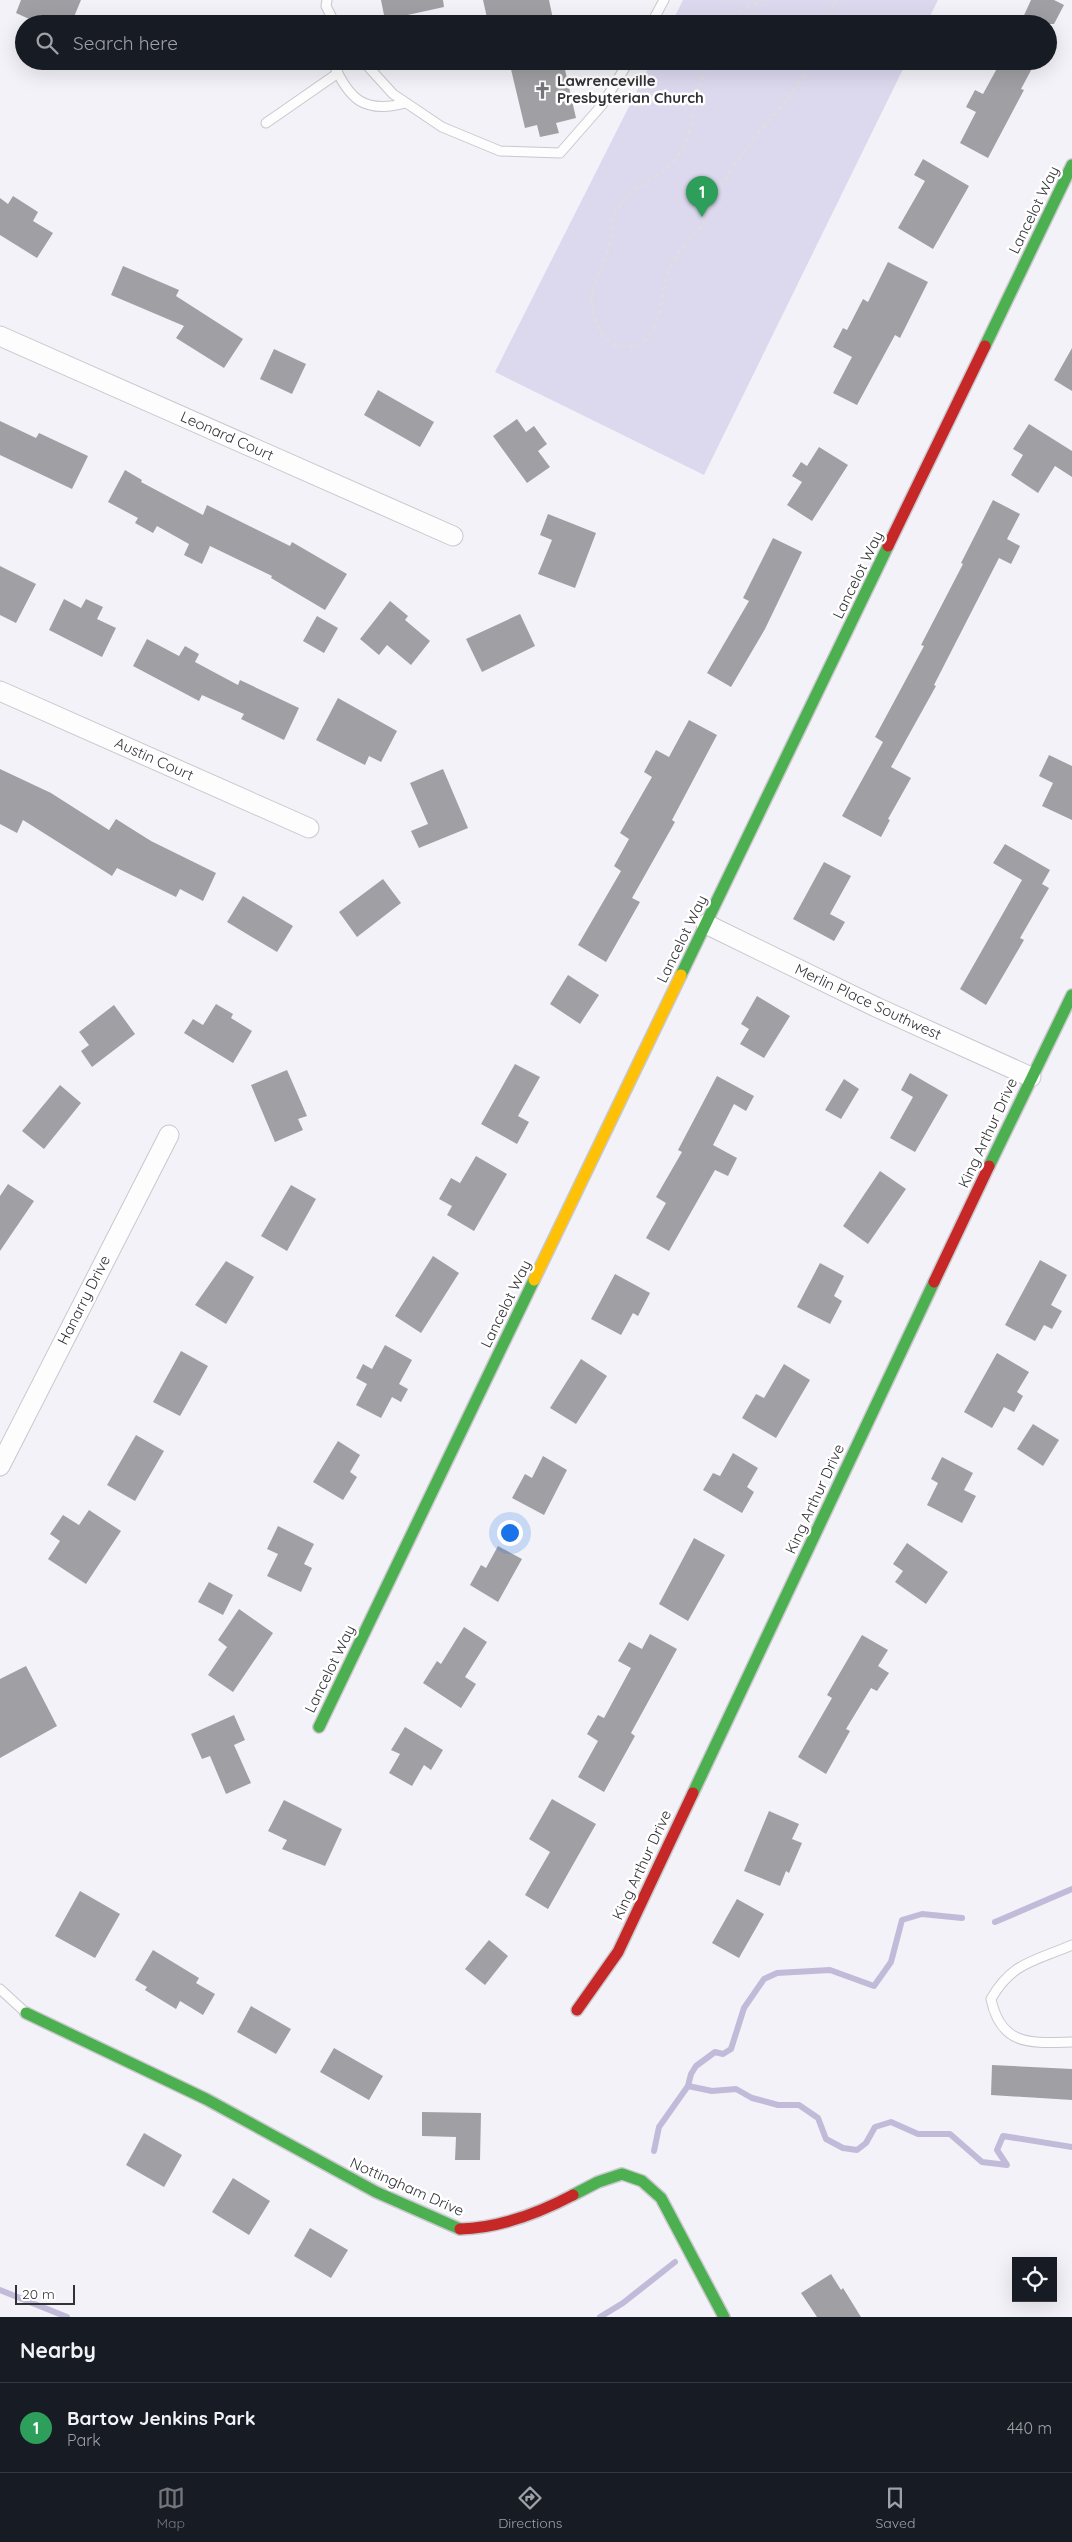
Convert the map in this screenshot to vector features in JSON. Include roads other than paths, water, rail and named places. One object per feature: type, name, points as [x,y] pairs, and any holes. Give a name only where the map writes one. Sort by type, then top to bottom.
[{"type":"street","name":"Lancelot Way","points":[[319,1727],[1072,165]]},
{"type":"street","name":"Leonard Court","points":[[0,336],[453,536]]},
{"type":"street","name":"Austin Court","points":[[0,691],[309,828]]},
{"type":"street","name":"Merlin Place Southwest","points":[[706,924],[876,1007],[1031,1077]]},
{"type":"street","name":"King Arthur Drive","points":[[577,2010],[618,1952],[1031,1077],[1072,995]]},
{"type":"street","name":"Hanarry Drive","points":[[0,1466],[169,1136]]},
{"type":"street","name":"Nottingham Drive","points":[[26,2013],[206,2099],[376,2192],[457,2229],[485,2228],[560,2202],[598,2182],[622,2174],[642,2181],[661,2198],[724,2317]]},
{"type":"lane","points":[[327,0],[330,15]]},
{"type":"lane","points":[[656,15],[664,0]]},
{"type":"lane","points":[[336,70],[354,97],[368,106],[385,108],[406,103]]},
{"type":"lane","points":[[371,70],[393,94],[442,127],[500,151],[560,153],[602,105],[623,70]]},
{"type":"lane","points":[[266,123],[338,73]]},
{"type":"lane","points":[[1072,1945],[1025,1964],[1007,1976],[991,1999],[994,2014],[1009,2035],[1035,2043],[1072,2042]]},
{"type":"lane","points":[[0,1989],[26,2013]]},
{"type":"waterway","points":[[995,1922],[1072,1889]]},
{"type":"waterway","points":[[654,2151],[659,2127],[688,2086],[691,2074],[696,2066],[715,2052],[723,2054],[731,2049],[744,2008],[764,1979],[777,1973],[830,1970],[874,1986],[891,1962],[902,1920],[922,1914],[962,1918]]},
{"type":"waterway","points":[[688,2086],[712,2091],[736,2089],[752,2098],[778,2105],[799,2105],[818,2118],[826,2139],[843,2148],[857,2150],[866,2143],[875,2127],[891,2122],[918,2134],[950,2134],[982,2162],[1007,2165],[997,2150],[1003,2136],[1072,2147]]},
{"type":"waterway","points":[[600,2317],[623,2303],[675,2262]]},
{"type":"waterway","points":[[0,2290],[67,2317]]},
{"type":"place","name":"Lawrenceville Presbyterian Church","points":[[543,90]]},
{"type":"place","name":"Bartow Jenkins Park","points":[[702,217]]}]
